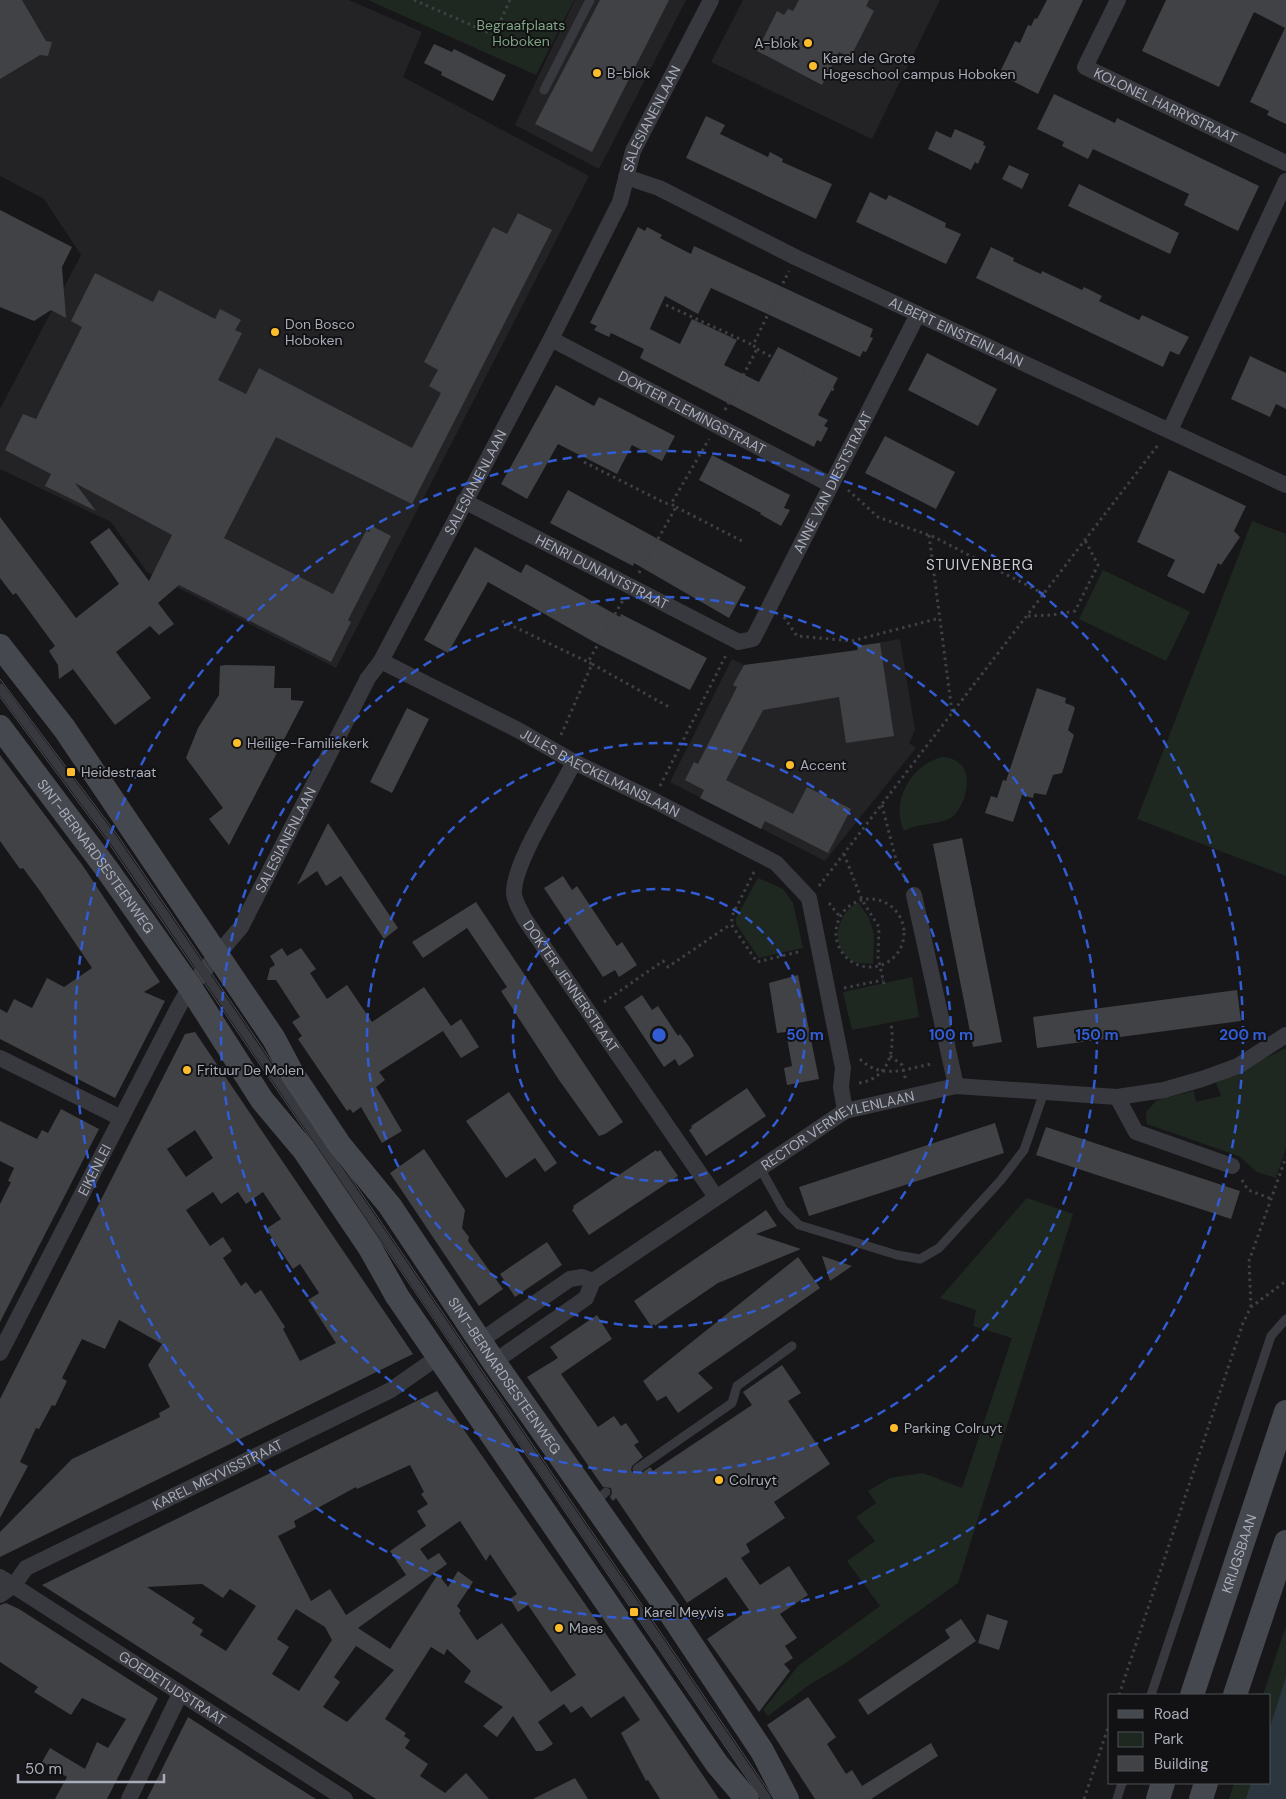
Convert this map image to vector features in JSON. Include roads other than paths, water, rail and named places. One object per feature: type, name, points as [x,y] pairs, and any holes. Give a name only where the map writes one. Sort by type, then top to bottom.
[{"type":"main road","name":"SINT-BERNARDSESTEENWEG","points":[[0,646],[64,728],[204,972],[262,1100],[294,1136],[365,1239],[397,1296],[438,1357],[717,1764],[747,1799]]},
{"type":"main road","name":"SINT-BERNARDSESTEENWEG","points":[[0,727],[106,868],[204,972],[274,1039],[294,1075],[339,1144],[390,1206],[494,1362],[600,1497],[762,1751],[786,1799]]},
{"type":"main road","name":"KRIJGSBAAN","points":[[1192,1694],[1286,1412]]},
{"type":"main road","points":[[1235,1694],[1286,1542]]},
{"type":"main road","points":[[1158,1799],[1163,1784]]},
{"type":"main road","points":[[1201,1799],[1206,1784]]},
{"type":"street","name":"SALESIANENLAAN","points":[[204,972],[241,928],[368,678],[381,661],[551,338],[620,202],[633,151],[711,0]]},
{"type":"street","name":"KOLONEL HARRYSTRAAT","points":[[1118,0],[1085,67],[1286,163]]},
{"type":"street","name":"ALBERT EINSTEINLAAN","points":[[626,177],[659,188],[795,257],[1286,485]]},
{"type":"street","points":[[1170,430],[1286,181]]},
{"type":"street","name":"ANNE VAN DIESTSTRAAT","points":[[736,641],[753,639],[918,314]]},
{"type":"street","name":"DOKTER FLEMINGSTRAAT","points":[[551,338],[832,485]]},
{"type":"street","name":"HENRI DUNANTSTRAAT","points":[[464,501],[736,641]]},
{"type":"street","name":"JULES BAECKELMANSLAAN","points":[[381,661],[555,749],[573,762],[653,800],[776,863],[810,898],[844,1068],[841,1084],[845,1111]]},
{"type":"street","name":"DOKTER JENNERSTRAAT","points":[[573,762],[526,852],[517,874],[514,894],[524,918],[716,1197]]},
{"type":"street","points":[[914,895],[955,1078]]},
{"type":"street","name":"EIKENLEI","points":[[0,1354],[121,1118],[204,972]]},
{"type":"street","name":"RECTOR VERMEYLENLAAN","points":[[494,1362],[586,1298],[593,1280],[845,1111],[909,1096],[955,1078],[1044,1092],[1117,1097],[1164,1090],[1202,1080],[1238,1066],[1286,1035]]},
{"type":"street","points":[[0,1058],[121,1118]]},
{"type":"street","points":[[1117,1097],[1136,1132],[1232,1166]]},
{"type":"street","points":[[480,1341],[570,1279],[582,1277],[593,1280]]},
{"type":"street","points":[[522,1312],[538,1332]]},
{"type":"street","name":"KAREL MEYVISSTRAAT","points":[[0,1596],[7,1581],[26,1568],[391,1390],[438,1357]]},
{"type":"street","name":"GOEDETIJDSTRAAT","points":[[7,1581],[345,1799]]},
{"type":"street","points":[[129,1799],[180,1694]]},
{"type":"lane","points":[[544,90],[590,0]]},
{"type":"lane","points":[[0,688],[113,839],[767,1799]]},
{"type":"lane","points":[[760,1168],[783,1209],[799,1225],[897,1255],[920,1259],[940,1248],[1001,1180],[1024,1150],[1044,1092]]},
{"type":"lane","points":[[1151,1694],[1271,1336],[1286,1319]]},
{"type":"lane","points":[[637,1469],[732,1403],[737,1386],[792,1346]]},
{"type":"lane","points":[[1117,1799],[1122,1784]]},
{"type":"tram line","points":[[0,679],[118,836],[774,1799]]},
{"type":"tram line","points":[[0,697],[108,842],[761,1799]]},
{"type":"place","name":"A-blok","points":[[808,43]]},
{"type":"place","name":"Karel de Grote Hogeschool campus Hoboken","points":[[813,66]]},
{"type":"place","name":"B-blok","points":[[597,73]]},
{"type":"place","name":"Don Bosco Hoboken","points":[[275,332]]},
{"type":"place","name":"Heilige-Familiekerk","points":[[237,743]]},
{"type":"place","name":"Accent","points":[[790,765]]},
{"type":"place","name":"Heidestraat","points":[[71,772]]},
{"type":"place","name":"Frituur De Molen","points":[[187,1070]]},
{"type":"place","name":"Parking Colruyt","points":[[894,1428]]},
{"type":"place","name":"Colruyt","points":[[719,1480]]},
{"type":"place","name":"Karel Meyvis","points":[[634,1612]]},
{"type":"place","name":"Maes","points":[[559,1628]]},
{"type":"district","name":"STUIVENBERG","points":[[980,565]]},
{"type":"park label","name":"Begraafplaats Hoboken","points":[[521,33]]}]
